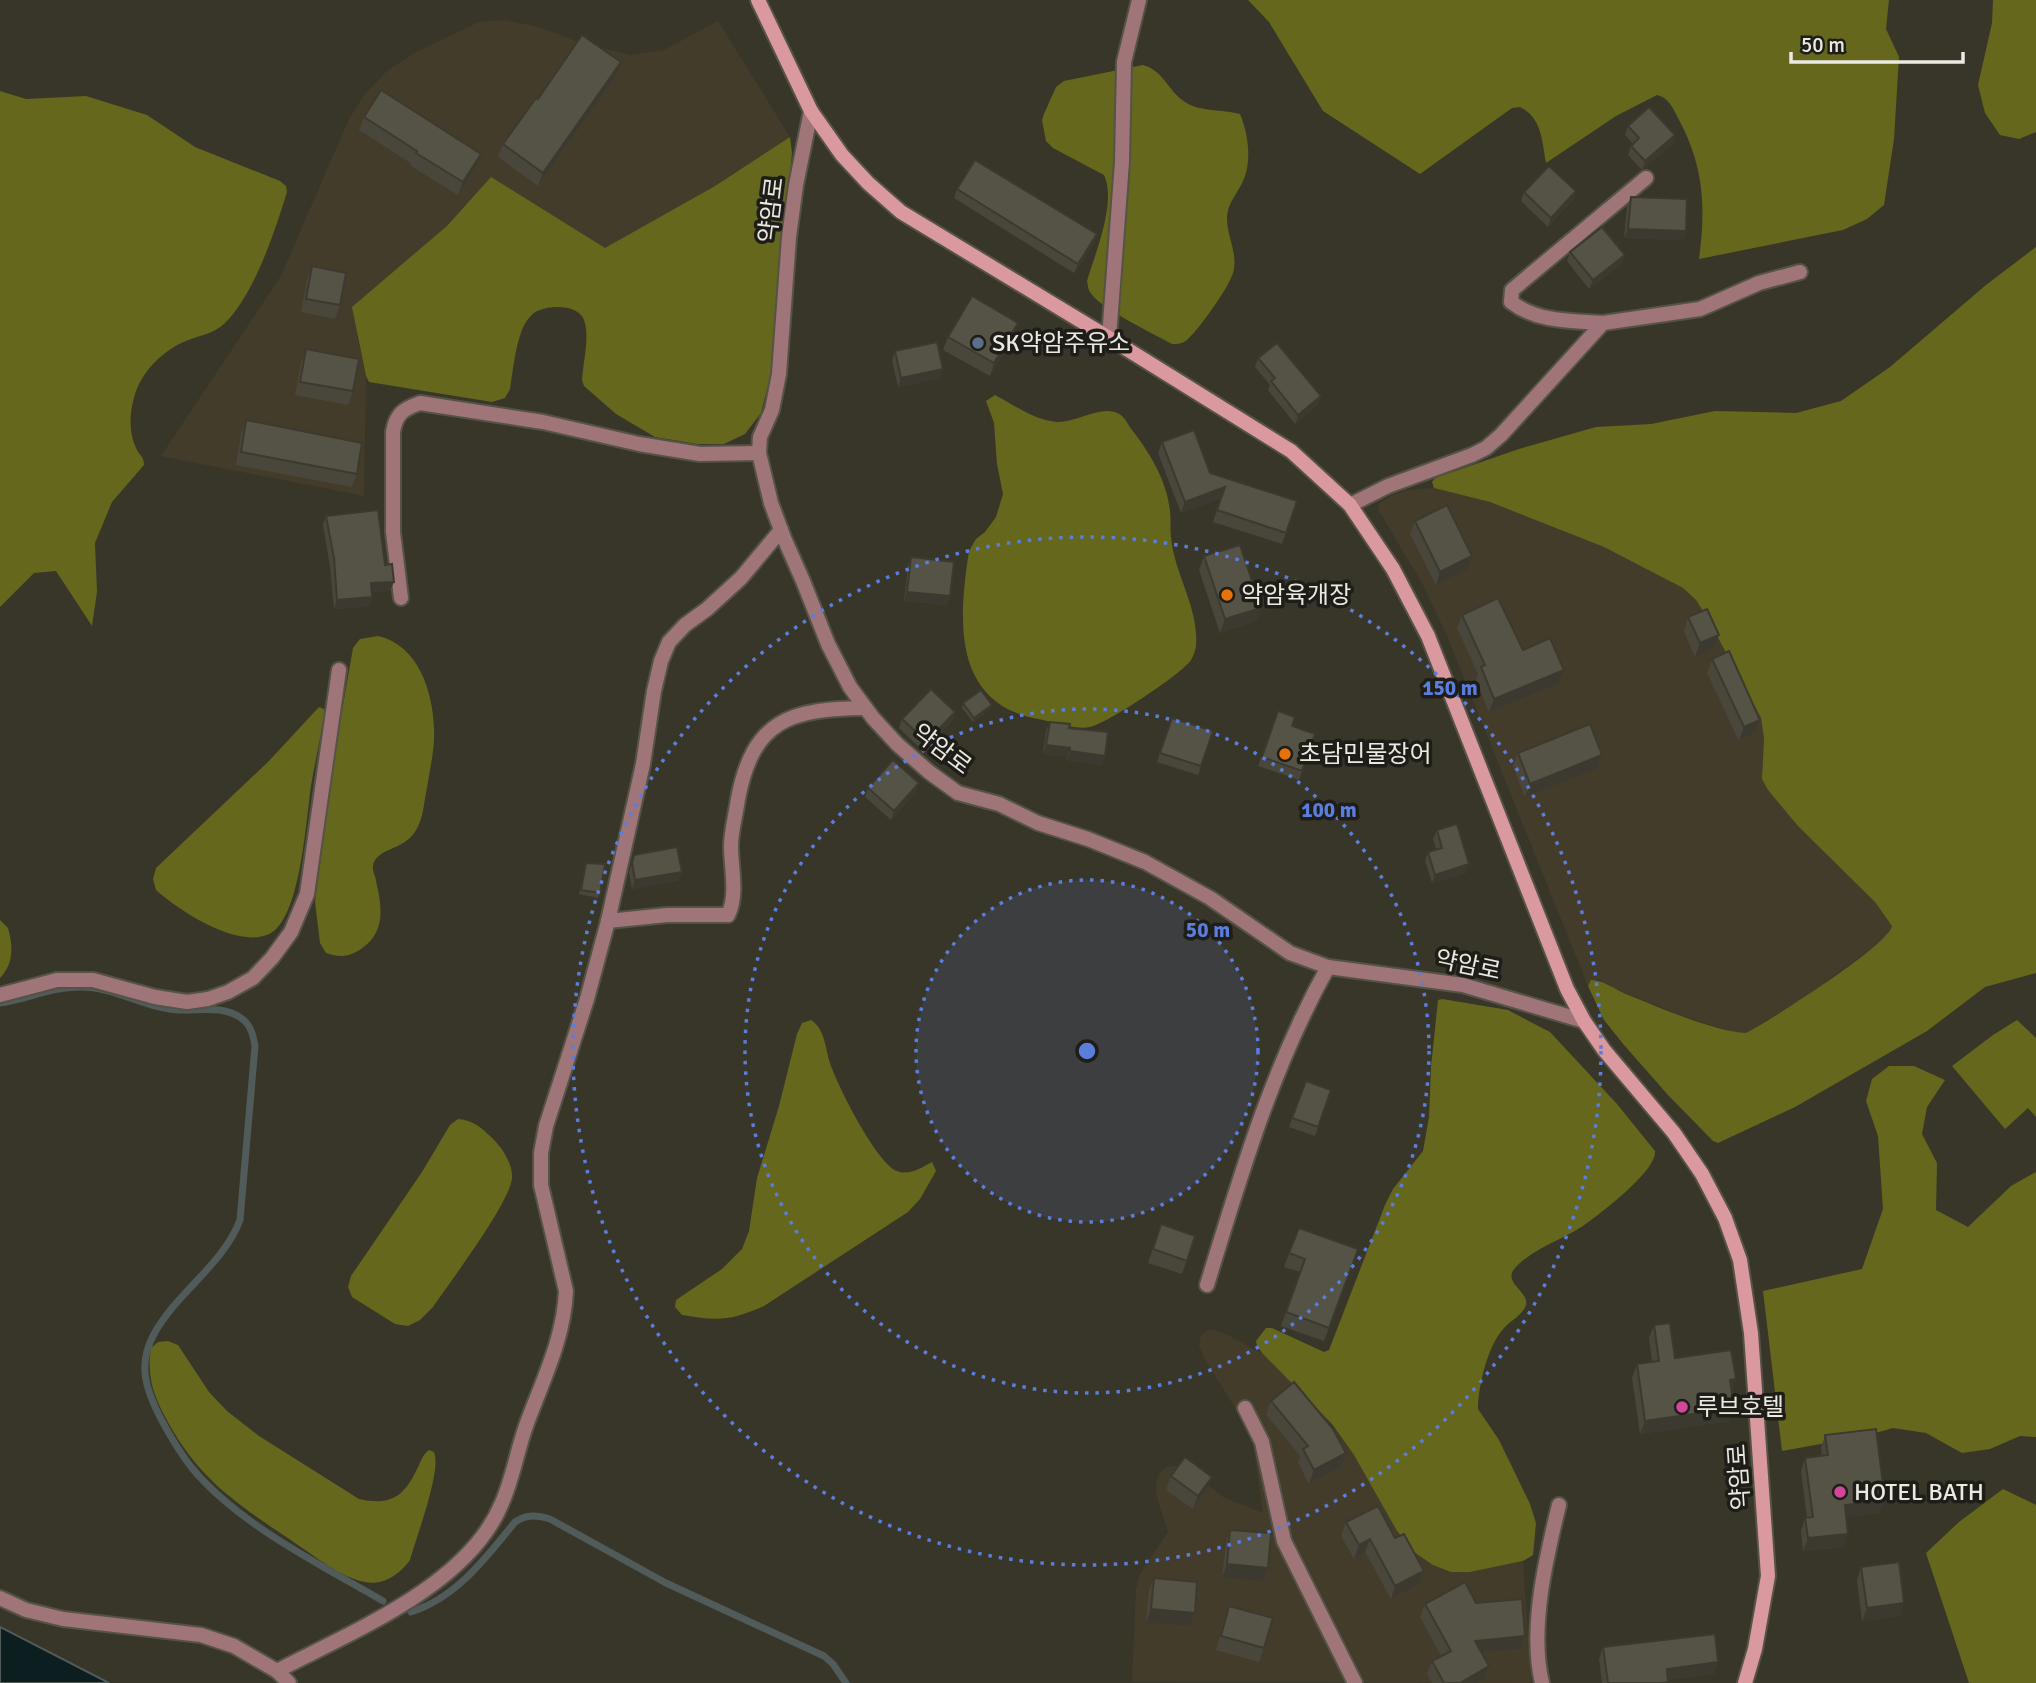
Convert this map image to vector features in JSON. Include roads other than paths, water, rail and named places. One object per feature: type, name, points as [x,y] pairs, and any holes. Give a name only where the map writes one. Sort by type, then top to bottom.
[{"type":"street","name":"약암로","points":[[758,0],[811,111],[842,155],[868,183],[901,212],[1291,452],[1350,505],[1392,569],[1428,636],[1567,989],[1604,1050],[1674,1133],[1702,1174],[1725,1218],[1740,1260],[1751,1333],[1768,1576],[1755,1649],[1745,1683]]},
{"type":"street","points":[[1109,338],[1122,162],[1124,62],[1139,0]]},
{"type":"street","name":"약암로","points":[[811,111],[790,223],[779,374],[772,410],[760,437],[759,453],[771,503],[828,644],[850,687],[865,708],[897,744],[958,793],[999,804],[1038,823],[1088,839],[1144,862],[1210,898],[1290,953],[1328,967],[1464,985],[1584,1021]]},
{"type":"street","points":[[1646,178],[1512,290],[1511,302],[1522,311],[1551,319],[1603,323],[1700,309],[1759,283],[1800,272]]},
{"type":"street","points":[[1350,505],[1388,486],[1472,455],[1486,447],[1501,435],[1603,323]]},
{"type":"street","points":[[401,598],[393,532],[393,432],[396,417],[408,407],[420,403],[543,422],[639,444],[700,454],[759,453]]},
{"type":"street","points":[[277,1671],[417,1596],[453,1570],[480,1540],[501,1507],[521,1440],[559,1340],[565,1308],[566,1291],[541,1185],[541,1153],[546,1126],[587,999],[608,921],[643,764],[661,661],[669,642],[741,578],[781,530]]},
{"type":"street","points":[[0,995],[57,980],[93,980],[155,998],[187,1002],[218,996],[253,978],[291,932],[307,894],[339,670]]},
{"type":"street","points":[[608,921],[667,915],[728,915],[734,904],[731,842],[744,772],[752,750],[767,731],[797,716],[829,709],[865,708]]},
{"type":"street","points":[[1207,1285],[1264,1103],[1292,1036],[1328,967]]},
{"type":"street","points":[[1245,1408],[1262,1442],[1284,1541],[1356,1683]]},
{"type":"street","points":[[1542,1683],[1538,1640],[1541,1603],[1549,1545],[1559,1505]]},
{"type":"street","points":[[0,1598],[26,1609],[63,1619],[201,1635],[234,1646],[277,1671],[289,1683]]},
{"type":"waterway","points":[[0,1003],[59,989],[92,988],[165,1008],[227,1011],[241,1018],[249,1027],[255,1046],[240,1220],[223,1251],[175,1305],[154,1334],[146,1356],[148,1388],[175,1444],[211,1488],[256,1525],[307,1558],[383,1601]]},
{"type":"waterway","points":[[411,1612],[427,1606],[456,1587],[519,1519],[528,1516],[541,1517],[550,1519],[666,1583],[824,1656],[846,1683]]},
{"type":"place","name":"SK약암주유소","points":[[978,343]]},
{"type":"place","name":"약암육개장","points":[[1227,595]]},
{"type":"place","name":"초담민물장어","points":[[1285,754]]},
{"type":"place","name":"루브호텔","points":[[1682,1407]]},
{"type":"place","name":"HOTEL BATH","points":[[1840,1492]]}]
